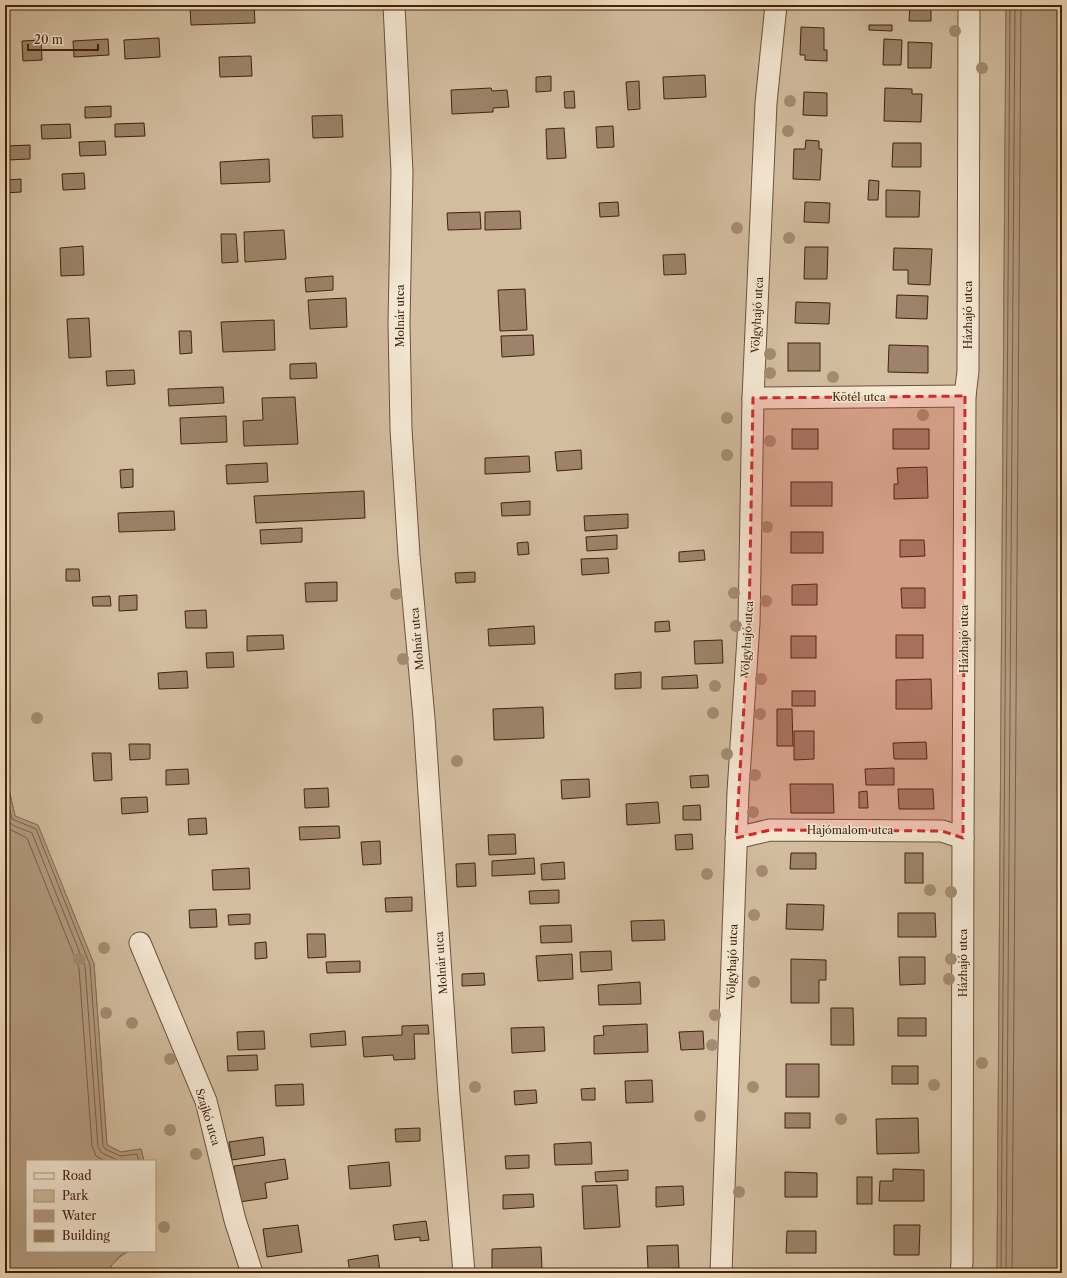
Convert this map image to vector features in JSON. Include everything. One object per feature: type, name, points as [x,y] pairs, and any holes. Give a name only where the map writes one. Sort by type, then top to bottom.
[{"type":"street","name":"Molnár utca","points":[[394,5],[402,172],[399,323],[401,429],[409,556],[424,718],[449,1095],[464,1273]]},
{"type":"street","name":"Völgyhajó utca","points":[[721,1273],[736,838],[749,623],[753,398],[766,103],[776,5]]},
{"type":"street","name":"Házhajó utca","points":[[961,1273],[966,396],[968,371],[969,5]]},
{"type":"street","name":"Kötél utca","points":[[753,398],[966,396]]},
{"type":"street","name":"Hajómalom utca","points":[[736,838],[770,830],[778,830],[942,831],[963,838]]},
{"type":"street","name":"Szajkó utca","points":[[140,943],[206,1101],[235,1220],[252,1273]]},
{"type":"highlighted area","points":[[965,396],[963,838],[942,831],[770,830],[736,838],[749,623],[753,398]]},
{"type":"green space","points":[[5,5],[1006,5],[997,1273],[110,1273],[111,1266],[128,1252],[156,1252],[156,1160],[144,1160],[141,1149],[121,1152],[107,1145],[94,964],[38,826],[15,816],[7,781],[5,781]]},
{"type":"water","points":[[1006,5],[1062,5],[1062,1273],[997,1273]]},
{"type":"water","points":[[5,781],[7,781],[15,816],[38,825],[94,964],[107,1145],[121,1152],[141,1149],[144,1160],[26,1160],[26,1252],[127,1252],[121,1255],[111,1266],[110,1273],[5,1273]]},
{"type":"building","points":[[254,5],[255,23],[191,25],[190,7]]},
{"type":"building","points":[[910,5],[931,5],[931,21],[909,21]]},
{"type":"building","points":[[869,25],[892,25],[892,31],[869,30]]},
{"type":"building","points":[[801,27],[824,28],[824,50],[827,50],[827,61],[805,60],[805,55],[800,55]]},
{"type":"building","points":[[159,38],[160,57],[125,59],[124,40]]},
{"type":"building","points":[[108,39],[109,55],[74,57],[73,41]]},
{"type":"building","points":[[884,39],[902,40],[901,65],[883,65]]},
{"type":"building","points":[[41,40],[42,60],[23,61],[22,41]]},
{"type":"building","points":[[908,42],[932,43],[931,68],[908,68]]},
{"type":"building","points":[[251,56],[252,76],[220,77],[219,57]]},
{"type":"building","points":[[705,75],[706,97],[664,99],[663,77]]},
{"type":"building","points":[[551,76],[551,91],[536,92],[536,77]]},
{"type":"building","points":[[639,81],[640,109],[628,110],[626,82]]},
{"type":"building","points":[[491,88],[492,91],[507,90],[509,107],[493,108],[493,112],[452,114],[451,90]]},
{"type":"building","points":[[885,88],[912,89],[912,94],[922,94],[921,122],[884,121]]},
{"type":"building","points":[[574,91],[575,108],[565,108],[564,92]]},
{"type":"building","points":[[804,92],[827,93],[827,116],[803,115]]},
{"type":"building","points":[[111,106],[111,117],[85,118],[85,107]]},
{"type":"building","points":[[342,115],[343,137],[313,138],[312,116]]},
{"type":"building","points":[[144,123],[145,136],[115,137],[115,124]]},
{"type":"building","points":[[70,124],[71,138],[42,139],[41,125]]},
{"type":"building","points":[[613,126],[614,147],[597,148],[596,127]]},
{"type":"building","points":[[564,128],[566,158],[547,159],[546,129]]},
{"type":"building","points":[[806,140],[819,141],[819,149],[822,149],[820,180],[793,179],[794,149],[805,149]]},
{"type":"building","points":[[105,141],[106,155],[80,156],[79,142]]},
{"type":"building","points":[[893,143],[921,143],[921,167],[892,167]]},
{"type":"building","points":[[30,145],[30,159],[7,160],[6,146]]},
{"type":"building","points":[[269,159],[270,182],[221,184],[220,162]]},
{"type":"building","points":[[84,173],[85,189],[63,190],[62,174]]},
{"type":"building","points":[[21,179],[21,192],[5,193],[5,180]]},
{"type":"building","points":[[869,180],[879,181],[878,200],[868,200]]},
{"type":"building","points":[[886,190],[920,191],[919,217],[886,217]]},
{"type":"building","points":[[618,202],[619,216],[600,217],[599,203]]},
{"type":"building","points":[[805,202],[830,203],[829,223],[804,222]]},
{"type":"building","points":[[520,211],[521,229],[485,230],[485,212]]},
{"type":"building","points":[[480,212],[481,229],[448,230],[447,213]]},
{"type":"building","points":[[284,230],[286,259],[245,262],[244,232]]},
{"type":"building","points":[[221,234],[236,234],[238,262],[222,263]]},
{"type":"building","points":[[83,246],[84,275],[61,276],[60,248]]},
{"type":"building","points":[[805,247],[828,247],[827,279],[804,279]]},
{"type":"building","points":[[894,248],[932,249],[930,285],[908,284],[908,270],[893,270]]},
{"type":"building","points":[[685,254],[686,274],[664,275],[663,255]]},
{"type":"building","points":[[333,276],[333,290],[306,292],[305,278]]},
{"type":"building","points":[[525,289],[527,330],[500,331],[498,290]]},
{"type":"building","points":[[897,295],[928,296],[927,319],[896,318]]},
{"type":"building","points":[[346,298],[347,327],[310,329],[308,300]]},
{"type":"building","points":[[796,302],[830,303],[829,324],[795,323]]},
{"type":"building","points":[[89,318],[91,357],[69,358],[67,319]]},
{"type":"building","points":[[274,320],[275,350],[223,352],[221,322]]},
{"type":"building","points":[[179,331],[191,331],[192,353],[180,354]]},
{"type":"building","points":[[533,335],[534,355],[502,357],[501,336]]},
{"type":"building","points":[[788,343],[820,343],[820,371],[788,371]]},
{"type":"building","points":[[889,345],[928,346],[928,373],[888,372]]},
{"type":"building","points":[[316,363],[317,378],[290,379],[290,364]]},
{"type":"building","points":[[134,370],[135,384],[107,386],[106,371]]},
{"type":"building","points":[[223,387],[224,403],[169,406],[168,389]]},
{"type":"building","points":[[295,397],[298,444],[244,446],[243,421],[263,420],[262,398]]},
{"type":"building","points":[[226,416],[227,442],[181,444],[180,418]]},
{"type":"building","points":[[792,429],[818,429],[818,449],[792,449]]},
{"type":"building","points":[[893,429],[929,429],[929,449],[893,449]]},
{"type":"building","points":[[581,450],[582,469],[557,471],[555,452]]},
{"type":"building","points":[[529,456],[530,472],[485,474],[485,458]]},
{"type":"building","points":[[267,463],[268,482],[227,484],[226,465]]},
{"type":"building","points":[[927,467],[928,498],[894,499],[894,484],[898,484],[897,468]]},
{"type":"building","points":[[133,469],[133,487],[121,488],[120,470]]},
{"type":"building","points":[[791,482],[832,482],[832,506],[791,506]]},
{"type":"building","points":[[364,491],[365,518],[256,523],[254,496]]},
{"type":"building","points":[[530,501],[530,515],[502,516],[501,503]]},
{"type":"building","points":[[174,511],[175,530],[119,532],[118,513]]},
{"type":"building","points":[[628,514],[628,528],[585,531],[584,516]]},
{"type":"building","points":[[302,528],[302,542],[261,544],[260,530]]},
{"type":"building","points":[[791,532],[823,532],[823,553],[791,553]]},
{"type":"building","points":[[617,535],[617,549],[587,551],[586,537]]},
{"type":"building","points":[[900,540],[924,540],[925,556],[900,557]]},
{"type":"building","points":[[528,542],[529,554],[518,555],[517,543]]},
{"type":"building","points":[[704,550],[705,560],[679,562],[679,552]]},
{"type":"building","points":[[608,558],[609,573],[582,575],[581,559]]},
{"type":"building","points":[[66,569],[79,569],[80,581],[66,581]]},
{"type":"building","points":[[475,572],[475,582],[456,583],[455,573]]},
{"type":"building","points":[[337,582],[337,601],[306,602],[305,583]]},
{"type":"building","points":[[817,584],[817,605],[792,605],[792,585]]},
{"type":"building","points":[[901,588],[925,588],[925,608],[902,608]]},
{"type":"building","points":[[137,595],[137,610],[119,611],[119,596]]},
{"type":"building","points":[[110,596],[111,606],[93,606],[92,597]]},
{"type":"building","points":[[206,610],[207,628],[186,628],[185,611]]},
{"type":"building","points":[[669,621],[670,631],[655,632],[655,622]]},
{"type":"building","points":[[534,626],[535,644],[489,646],[488,629]]},
{"type":"building","points":[[283,635],[284,649],[247,651],[247,636]]},
{"type":"building","points":[[896,635],[923,635],[923,658],[896,658]]},
{"type":"building","points":[[791,636],[816,636],[816,658],[791,658]]},
{"type":"building","points":[[722,640],[723,663],[695,664],[694,641]]},
{"type":"building","points":[[233,652],[234,667],[207,668],[206,653]]},
{"type":"building","points":[[187,671],[188,688],[159,689],[158,673]]},
{"type":"building","points":[[641,672],[641,688],[615,689],[615,674]]},
{"type":"building","points":[[697,675],[698,688],[662,689],[662,677]]},
{"type":"building","points":[[931,679],[932,709],[896,709],[896,680]]},
{"type":"building","points":[[792,691],[815,691],[815,706],[792,706]]},
{"type":"building","points":[[543,707],[544,738],[494,740],[493,709]]},
{"type":"building","points":[[777,709],[792,709],[793,746],[777,746]]},
{"type":"building","points":[[794,731],[814,731],[814,759],[794,760]]},
{"type":"building","points":[[926,742],[927,759],[894,759],[893,743]]},
{"type":"building","points":[[129,744],[150,744],[150,759],[130,760]]},
{"type":"building","points":[[92,753],[111,753],[112,780],[94,781]]},
{"type":"building","points":[[894,768],[894,785],[866,785],[865,769]]},
{"type":"building","points":[[188,769],[189,784],[166,785],[166,770]]},
{"type":"building","points":[[708,775],[709,787],[691,788],[690,776]]},
{"type":"building","points":[[589,779],[590,797],[562,799],[561,780]]},
{"type":"building","points":[[790,784],[833,784],[834,813],[791,813]]},
{"type":"building","points":[[328,788],[329,807],[305,808],[304,789]]},
{"type":"building","points":[[898,789],[933,789],[934,809],[899,809]]},
{"type":"building","points":[[867,791],[868,808],[859,808],[859,792]]},
{"type":"building","points":[[147,797],[148,812],[122,814],[121,798]]},
{"type":"building","points":[[658,802],[660,823],[627,825],[626,804]]},
{"type":"building","points":[[700,805],[701,820],[683,820],[683,806]]},
{"type":"building","points":[[206,818],[207,834],[189,835],[188,819]]},
{"type":"building","points":[[339,826],[340,838],[300,840],[299,827]]},
{"type":"building","points":[[515,834],[516,854],[489,855],[488,835]]},
{"type":"building","points":[[692,834],[693,849],[676,850],[675,835]]},
{"type":"building","points":[[380,841],[381,864],[363,865],[361,842]]},
{"type":"building","points":[[791,853],[816,853],[816,869],[790,869]]},
{"type":"building","points":[[905,853],[923,853],[923,883],[905,883]]},
{"type":"building","points":[[534,858],[535,874],[492,876],[492,861]]},
{"type":"building","points":[[564,862],[565,879],[542,880],[541,864]]},
{"type":"building","points":[[475,863],[476,886],[457,887],[456,864]]},
{"type":"building","points":[[249,868],[250,889],[213,890],[212,870]]},
{"type":"building","points":[[559,890],[559,903],[530,904],[529,891]]},
{"type":"building","points":[[412,897],[412,911],[386,912],[385,898]]},
{"type":"building","points":[[787,904],[824,905],[823,930],[786,929]]},
{"type":"building","points":[[216,909],[217,927],[190,928],[189,910]]},
{"type":"building","points":[[898,913],[935,913],[936,937],[898,937]]},
{"type":"building","points":[[250,914],[250,924],[229,925],[228,915]]},
{"type":"building","points":[[664,920],[665,940],[632,941],[631,921]]},
{"type":"building","points":[[571,925],[572,942],[541,943],[540,926]]},
{"type":"building","points":[[307,934],[325,934],[326,957],[308,958]]},
{"type":"building","points":[[266,942],[267,958],[255,959],[255,943]]},
{"type":"building","points":[[611,951],[612,970],[581,972],[580,952]]},
{"type":"building","points":[[572,954],[573,979],[538,981],[536,956]]},
{"type":"building","points":[[899,957],[925,957],[925,984],[900,985]]},
{"type":"building","points":[[791,959],[826,960],[826,980],[819,980],[819,1003],[791,1003]]},
{"type":"building","points":[[360,961],[360,972],[327,973],[326,962]]},
{"type":"building","points":[[484,973],[485,985],[462,986],[462,974]]},
{"type":"building","points":[[640,982],[641,1004],[599,1005],[598,985]]},
{"type":"building","points":[[831,1008],[853,1008],[854,1045],[831,1045]]},
{"type":"building","points":[[898,1018],[926,1018],[926,1036],[898,1036]]},
{"type":"building","points":[[647,1024],[648,1052],[594,1054],[594,1036],[604,1035],[603,1026]]},
{"type":"building","points":[[428,1025],[429,1034],[414,1034],[415,1059],[394,1060],[393,1055],[364,1057],[362,1037],[402,1035],[402,1026]]},
{"type":"building","points":[[544,1027],[545,1051],[512,1053],[511,1028]]},
{"type":"building","points":[[264,1031],[265,1049],[238,1050],[237,1032]]},
{"type":"building","points":[[345,1031],[346,1045],[311,1047],[310,1034]]},
{"type":"building","points":[[703,1031],[704,1049],[681,1050],[679,1032]]},
{"type":"building","points":[[257,1055],[258,1070],[228,1071],[227,1056]]},
{"type":"building","points":[[786,1064],[819,1064],[819,1097],[786,1097]]},
{"type":"building","points":[[892,1066],[918,1066],[918,1084],[892,1084]]},
{"type":"building","points":[[652,1080],[653,1102],[626,1103],[625,1081]]},
{"type":"building","points":[[303,1084],[304,1105],[276,1106],[275,1085]]},
{"type":"building","points":[[595,1088],[595,1100],[582,1100],[581,1089]]},
{"type":"building","points":[[536,1090],[537,1103],[515,1105],[514,1091]]},
{"type":"building","points":[[785,1113],[810,1113],[810,1128],[785,1128]]},
{"type":"building","points":[[918,1118],[919,1153],[877,1154],[876,1119]]},
{"type":"building","points":[[420,1128],[420,1141],[396,1142],[395,1129]]},
{"type":"building","points":[[263,1137],[265,1155],[232,1160],[229,1142]]},
{"type":"building","points":[[591,1142],[592,1164],[555,1165],[554,1144]]},
{"type":"building","points":[[529,1155],[529,1168],[506,1169],[505,1156]]},
{"type":"building","points":[[285,1159],[288,1179],[265,1183],[267,1198],[239,1202],[234,1166]]},
{"type":"building","points":[[389,1162],[391,1186],[350,1189],[348,1166]]},
{"type":"building","points":[[893,1169],[924,1170],[924,1201],[879,1201],[880,1181],[893,1181]]},
{"type":"building","points":[[628,1170],[628,1180],[596,1182],[595,1172]]},
{"type":"building","points":[[785,1172],[817,1173],[817,1197],[785,1197]]},
{"type":"building","points":[[857,1177],[872,1177],[872,1204],[857,1204]]},
{"type":"building","points":[[617,1185],[620,1227],[584,1229],[582,1186]]},
{"type":"building","points":[[683,1186],[684,1205],[656,1207],[656,1187]]},
{"type":"building","points":[[533,1194],[534,1207],[503,1209],[503,1195]]},
{"type":"building","points":[[426,1221],[429,1240],[420,1241],[420,1237],[395,1240],[393,1225]]},
{"type":"building","points":[[298,1225],[302,1252],[267,1257],[263,1229]]},
{"type":"building","points":[[894,1225],[920,1225],[919,1255],[894,1255]]},
{"type":"building","points":[[787,1231],[816,1231],[816,1253],[786,1253]]},
{"type":"building","points":[[678,1245],[679,1268],[648,1269],[647,1246]]},
{"type":"building","points":[[541,1247],[542,1269],[492,1270],[492,1249]]},
{"type":"building","points":[[378,1255],[380,1273],[350,1273],[348,1260]]}]
